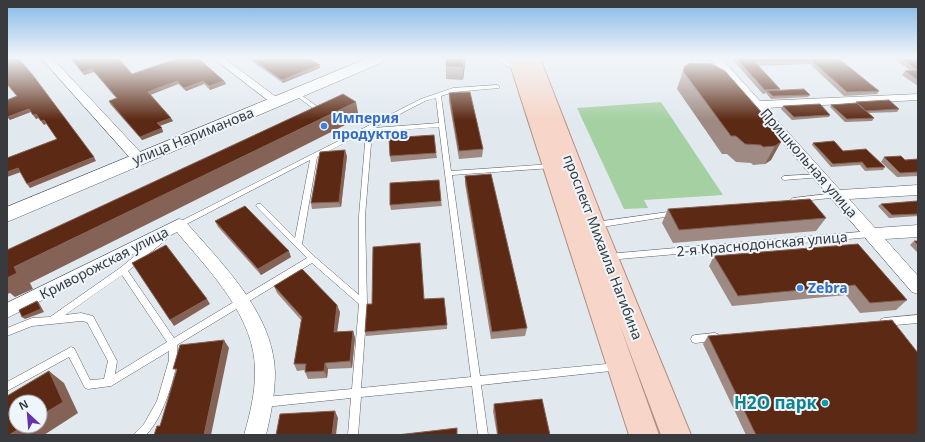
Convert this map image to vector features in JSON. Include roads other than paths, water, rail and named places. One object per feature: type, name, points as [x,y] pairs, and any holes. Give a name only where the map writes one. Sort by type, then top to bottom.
[{"type":"main road","name":"проспект Михаила Нагибина","points":[[523,79],[644,435]]},
{"type":"main road","name":"проспект Михаила Нагибина","points":[[526,79],[594,225],[676,435]]},
{"type":"street","points":[[65,79],[138,158]]},
{"type":"street","points":[[246,79],[278,103]]},
{"type":"street","name":"улица Нариманова","points":[[7,215],[138,158],[278,103],[332,79]]},
{"type":"street","name":"Пришкольная улица","points":[[731,79],[757,105],[918,287]]},
{"type":"street","points":[[757,105],[918,97]]},
{"type":"street","points":[[837,195],[918,190]]},
{"type":"street","name":"Криворожская улица","points":[[7,311],[179,224],[242,301],[257,332],[264,355],[266,384],[265,402],[255,435]]},
{"type":"street","name":"2-я Краснодонская улица","points":[[871,234],[918,231]]},
{"type":"lane","points":[[53,319],[123,270],[179,224],[423,100],[453,90],[497,87]]},
{"type":"lane","points":[[297,94],[323,113]]},
{"type":"lane","points":[[438,95],[483,435]]},
{"type":"lane","points":[[369,128],[442,125]]},
{"type":"lane","points":[[353,435],[364,303],[362,216],[369,128]]},
{"type":"lane","points":[[298,244],[314,155]]},
{"type":"lane","points":[[448,173],[553,166]]},
{"type":"lane","points":[[784,178],[820,176]]},
{"type":"lane","points":[[782,201],[837,195]]},
{"type":"lane","points":[[259,206],[312,259],[364,303]]},
{"type":"lane","points":[[594,225],[680,212]]},
{"type":"lane","name":"2-я Краснодонская улица","points":[[606,257],[871,234]]},
{"type":"lane","points":[[7,387],[71,351],[88,385],[108,383],[312,259]]},
{"type":"lane","points":[[123,270],[173,344],[173,360],[161,403],[147,427],[139,435]]},
{"type":"lane","points":[[7,332],[32,322],[81,317],[90,319],[113,361],[108,383]]},
{"type":"lane","points":[[872,323],[918,319]]},
{"type":"lane","points":[[695,339],[726,336]]},
{"type":"lane","points":[[265,402],[621,367]]},
{"type":"place","name":"Империя продуктов","points":[[324,126]]},
{"type":"place","name":"Zebra","points":[[800,288]]},
{"type":"place","name":"H2O парк","points":[[825,403]]}]
